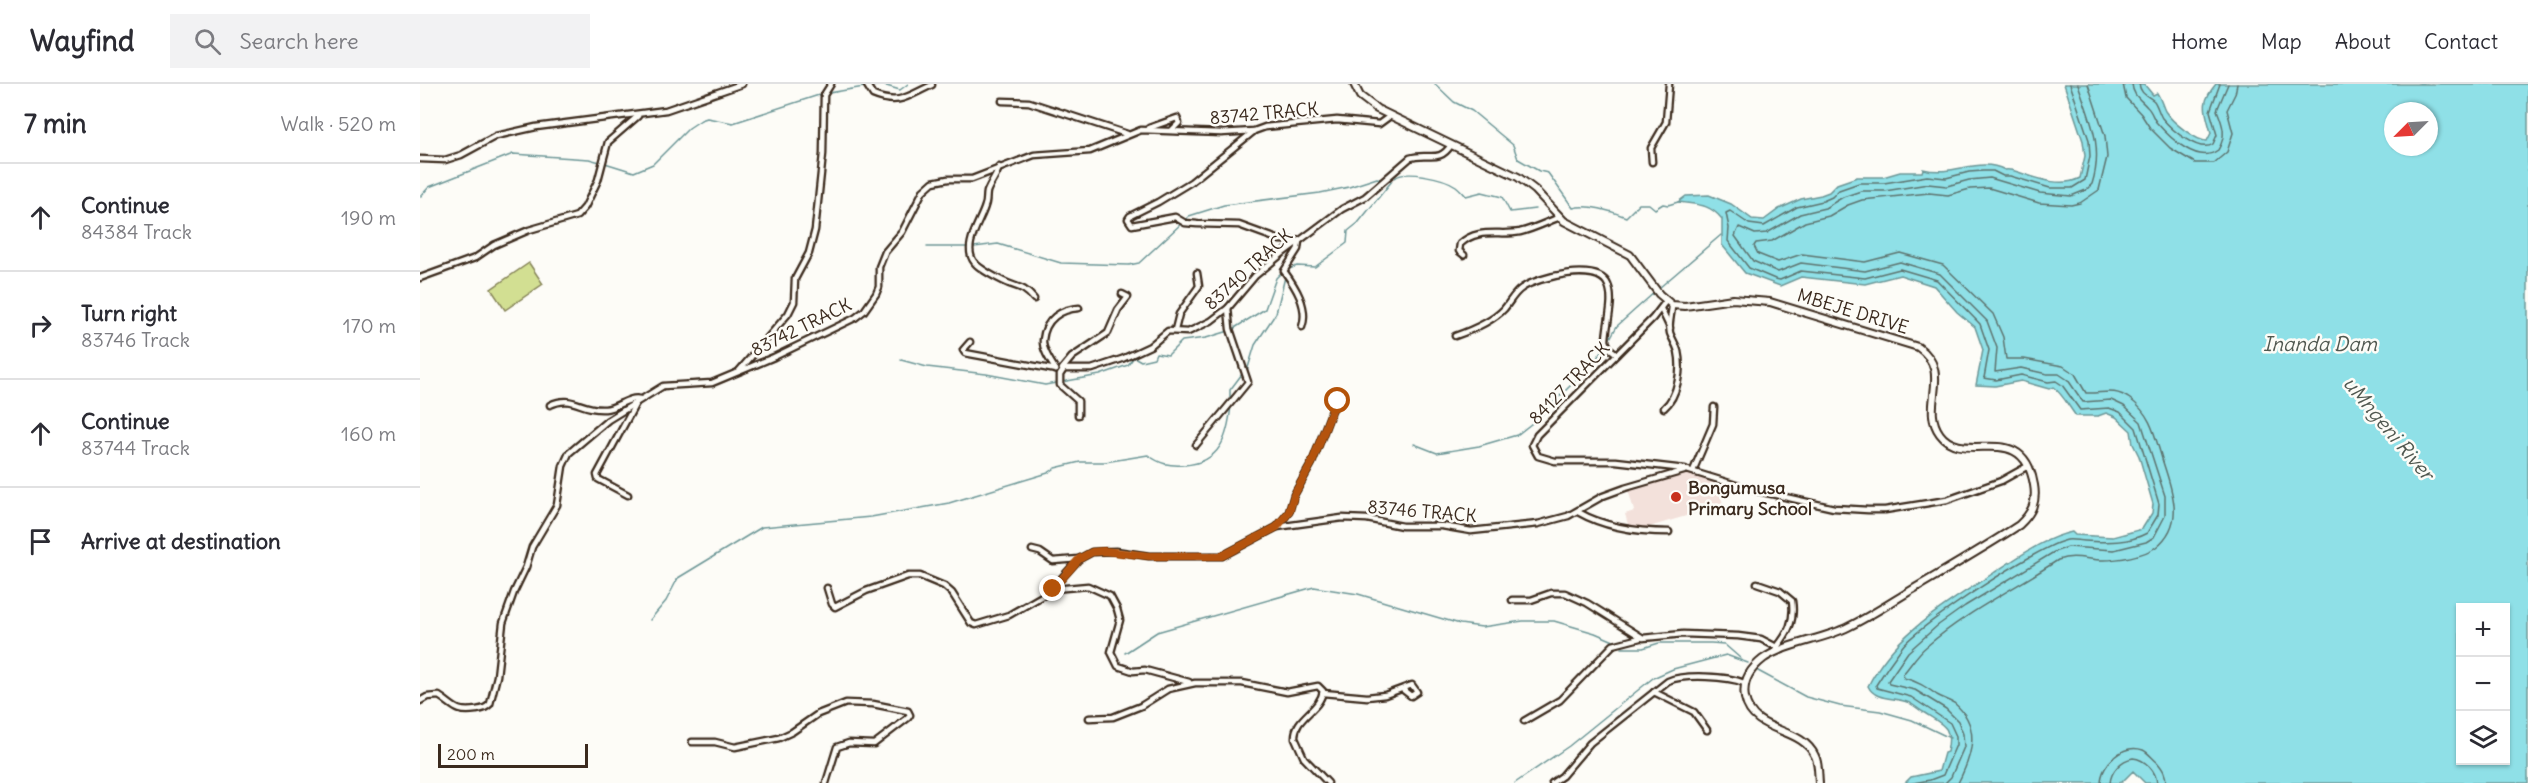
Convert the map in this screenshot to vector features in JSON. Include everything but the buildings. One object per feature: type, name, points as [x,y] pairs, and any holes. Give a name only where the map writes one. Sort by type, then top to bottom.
[{"type":"street","points":[[420,159],[445,160],[505,134],[676,108],[742,84]]},
{"type":"street","points":[[739,371],[788,314],[794,302],[795,279],[809,253],[815,230],[823,154],[824,95],[831,84]]},
{"type":"street","points":[[866,84],[873,95],[893,101],[906,98],[932,85]]},
{"type":"street","points":[[1354,84],[1364,100],[1390,116],[1518,177],[1535,190],[1560,218],[1630,255],[1669,303],[1670,328]]},
{"type":"street","points":[[1652,162],[1651,148],[1666,122],[1669,84]]},
{"type":"street","points":[[1002,101],[1029,102],[1127,134]]},
{"type":"street","points":[[420,278],[475,258],[494,245],[529,231],[577,216],[585,207],[598,180],[608,142],[640,115]]},
{"type":"street","name":"83742 TRACK","points":[[420,701],[427,697],[439,696],[453,707],[465,711],[487,708],[490,704],[497,676],[503,623],[513,592],[526,567],[532,547],[556,505],[565,459],[584,439],[639,400],[670,384],[707,384],[845,323],[864,311],[879,287],[880,260],[902,232],[926,186],[939,180],[972,179],[1034,155],[1090,151],[1127,134],[1146,129],[1221,133],[1337,120],[1379,124],[1390,116]]},
{"type":"street","points":[[1146,129],[1174,118],[1178,119],[1178,125],[1172,130]]},
{"type":"street","points":[[1254,131],[1191,182],[1130,216],[1128,222],[1132,225],[1175,217],[1185,223],[1197,225],[1239,225],[1280,240],[1299,242],[1298,249],[1284,271],[1293,282],[1302,303],[1304,317],[1302,327]]},
{"type":"street","name":"83740 TRACK","points":[[970,342],[963,350],[965,353],[1059,372],[1068,368],[1092,369],[1113,363],[1144,349],[1165,333],[1174,330],[1184,333],[1193,331],[1228,308],[1255,276],[1342,210],[1365,197],[1410,158],[1438,157],[1446,152],[1450,145]]},
{"type":"street","points":[[999,167],[987,192],[985,207],[975,227],[972,237],[972,256],[977,265],[1004,282],[1015,284],[1028,291],[1034,299]]},
{"type":"street","points":[[1464,255],[1459,251],[1460,244],[1474,236],[1490,232],[1519,232],[1560,218]]},
{"type":"street","points":[[1174,330],[1179,314],[1199,285],[1197,273]]},
{"type":"street","points":[[1455,336],[1497,315],[1525,286],[1553,277],[1591,273],[1602,278],[1609,288],[1606,341],[1609,348],[1617,354]]},
{"type":"street","points":[[1059,372],[1072,357],[1108,333],[1118,310],[1128,297],[1122,294]]},
{"type":"street","name":"MBEJE DRIVE","points":[[1669,303],[1685,306],[1733,299],[1770,302],[1918,346],[1929,356],[1935,371],[1934,419],[1944,438],[1961,447],[1992,445],[2007,448],[2028,465]]},
{"type":"street","name":"84127 TRACK","points":[[1669,303],[1537,435],[1532,445],[1534,453],[1555,461],[1616,461],[1677,467],[1686,470]]},
{"type":"street","points":[[1078,415],[1078,401],[1062,387],[1059,372],[1048,357],[1043,338],[1057,314],[1065,309],[1079,308]]},
{"type":"street","points":[[1196,445],[1248,382],[1230,328],[1228,308]]},
{"type":"street","points":[[1661,309],[1678,350],[1679,367],[1675,392],[1664,408]]},
{"type":"street","points":[[550,405],[565,400],[591,408],[607,409],[634,398],[639,400],[597,475],[598,479],[628,495]]},
{"type":"street","points":[[1277,527],[1289,512],[1294,495],[1312,463],[1332,410],[1338,401]]},
{"type":"street","points":[[1693,471],[1713,424],[1714,407]]},
{"type":"street","points":[[1819,783],[1817,763],[1811,749],[1799,739],[1754,717],[1747,704],[1744,683],[1755,666],[1779,649],[1833,634],[1861,620],[2019,525],[2030,515],[2034,506],[2035,486],[2028,465]]},
{"type":"street","name":"83746 TRACK","points":[[1032,550],[1040,552],[1053,561],[1079,559],[1088,554],[1104,551],[1157,556],[1222,556],[1277,527],[1352,518],[1402,526],[1442,526],[1471,531],[1551,522],[1578,512],[1604,496],[1686,470],[1749,489],[1834,508],[1885,510],[1947,500],[2001,481],[2028,465]]},
{"type":"street","points":[[1578,512],[1628,530],[1669,532]]},
{"type":"street","points":[[827,588],[835,607],[861,593],[908,576],[925,577],[944,586],[952,593],[971,623],[976,625],[1009,615],[1053,589],[1079,559]]},
{"type":"street","points":[[1757,583],[1780,591],[1792,602],[1793,614],[1789,632],[1779,649]]},
{"type":"street","points":[[1053,589],[1088,586],[1110,596],[1120,620],[1111,652],[1118,666],[1134,671],[1145,670],[1191,683]]},
{"type":"street","points":[[1512,600],[1531,600],[1551,593],[1571,595],[1640,638]]},
{"type":"street","points":[[1524,721],[1560,700],[1613,645],[1640,638],[1683,634],[1761,639],[1779,649]]},
{"type":"street","points":[[1552,783],[1562,776],[1590,743],[1668,681],[1677,678],[1729,679],[1744,683]]},
{"type":"street","points":[[1089,718],[1113,717],[1141,706],[1168,689],[1191,683],[1242,683],[1287,692],[1318,686],[1323,693],[1367,697],[1385,695],[1402,688]]},
{"type":"street","points":[[1654,692],[1694,712],[1707,730]]},
{"type":"street","points":[[1323,693],[1318,703],[1300,722],[1295,738],[1305,758],[1328,783]]},
{"type":"street","points":[[692,742],[715,742],[735,747],[779,738],[818,714],[846,702],[873,704],[908,711],[910,715],[908,718],[879,741],[870,745],[843,744],[837,747],[826,783]]},
{"type":"shaded area","name":"Bongumusa Primary School","points":[[1685,471],[1718,483],[1723,505],[1639,530],[1629,528],[1625,514],[1634,511],[1628,489]]},
{"type":"green space","points":[[529,263],[543,284],[505,310],[491,289]]},
{"type":"water","name":"Inanda Dam","points":[[2064,84],[2144,84],[2153,95],[2157,93],[2165,111],[2178,125],[2197,138],[2207,141],[2211,133],[2205,108],[2207,97],[2216,84],[2528,84],[2528,783],[2145,783],[2133,771],[2122,782],[2117,783],[1905,783],[1911,777],[1939,771],[1944,753],[1947,752],[1949,737],[1945,727],[1911,704],[1880,696],[1871,691],[1868,686],[1879,667],[1907,635],[1941,608],[2042,543],[2072,532],[2075,535],[2113,537],[2142,529],[2152,513],[2153,504],[2139,456],[2133,444],[2131,431],[2116,417],[2106,413],[2098,416],[2076,416],[2053,387],[2049,389],[2021,381],[1995,386],[1976,385],[1983,350],[1975,327],[1957,312],[1934,286],[1900,275],[1865,284],[1801,277],[1780,286],[1745,273],[1722,245],[1722,219],[1717,214],[1702,206],[1678,202],[1686,196],[1709,195],[1731,204],[1752,219],[1764,220],[1779,209],[1801,199],[1829,192],[1837,184],[1857,177],[1883,177],[1900,172],[1922,172],[1923,169],[1946,171],[1985,165],[2045,180],[2066,182],[2080,178],[2085,156],[2083,141]]},
{"type":"waterway","points":[[872,86],[883,85],[900,90],[908,84]]},
{"type":"waterway","points":[[1435,84],[1454,102],[1472,111],[1513,145],[1518,159],[1539,171],[1548,173],[1573,208],[1607,210],[1626,217],[1639,204],[1649,204],[1655,209],[1663,204],[1678,202]]},
{"type":"waterway","points":[[829,93],[864,87]]},
{"type":"waterway","points":[[605,163],[634,172],[653,164],[689,128],[701,120],[707,118],[733,123],[822,94]]},
{"type":"waterway","points":[[420,197],[429,187],[513,154],[589,159],[600,162]]},
{"type":"waterway","points":[[1395,178],[1407,174],[1435,178],[1451,183],[1466,196],[1482,192],[1502,197],[1510,212],[1535,209]]},
{"type":"waterway","points":[[1185,220],[1189,216],[1224,205],[1320,193],[1377,178],[1381,179]]},
{"type":"waterway","points":[[1289,269],[1297,266],[1315,267],[1347,243],[1348,231],[1358,223],[1392,181]]},
{"type":"waterway","points":[[974,247],[998,244],[1061,263],[1129,265],[1139,263],[1182,223]]},
{"type":"waterway","points":[[1659,288],[1721,235]]},
{"type":"waterway","points":[[927,247],[968,247]]},
{"type":"waterway","points":[[1233,329],[1265,309],[1276,278],[1282,272]]},
{"type":"waterway","points":[[1247,371],[1255,345],[1276,313],[1285,277]]},
{"type":"waterway","points":[[1608,342],[1617,326],[1656,291]]},
{"type":"waterway","points":[[901,360],[927,367],[986,374],[1045,385],[1100,375],[1128,365],[1134,357],[1141,361],[1154,358],[1156,353],[1168,355],[1182,341],[1206,338],[1229,331]]},
{"type":"waterway","points":[[1414,444],[1437,453],[1479,446],[1517,435],[1536,420],[1593,363],[1606,346]]},
{"type":"waterway","points":[[1230,399],[1230,390],[1242,374]]},
{"type":"waterway","points":[[1055,468],[1080,462],[1105,462],[1148,455],[1169,465],[1197,463],[1207,459],[1220,446],[1228,427],[1231,405]]},
{"type":"waterway","points":[[650,620],[666,601],[678,578],[762,527],[871,517],[949,503],[1048,473],[1054,469]]},
{"type":"waterway","points":[[1125,653],[1157,632],[1314,587],[1358,594],[1460,624],[1482,627],[1523,621],[1554,621],[1616,642]]},
{"type":"waterway","points":[[1622,648],[1643,648],[1659,643],[1724,644],[1740,658]]},
{"type":"waterway","points":[[1515,783],[1569,746],[1653,678],[1673,669],[1726,655],[1748,663]]},
{"type":"waterway","points":[[1758,671],[1806,697],[1840,706],[1880,711],[1912,720],[1950,738]]},
{"type":"waterway","points":[[1764,783],[1779,783]]},
{"type":"place","name":"Bongumusa Primary School","points":[[1676,497]]},
{"type":"route","points":[[1053,589],[1079,559],[1092,552],[1116,551],[1149,556],[1222,556],[1277,527],[1289,512],[1294,495],[1312,463],[1332,410],[1338,401]]},
{"type":"water label","name":"uMngeni River","points":[[2389,428]]}]
